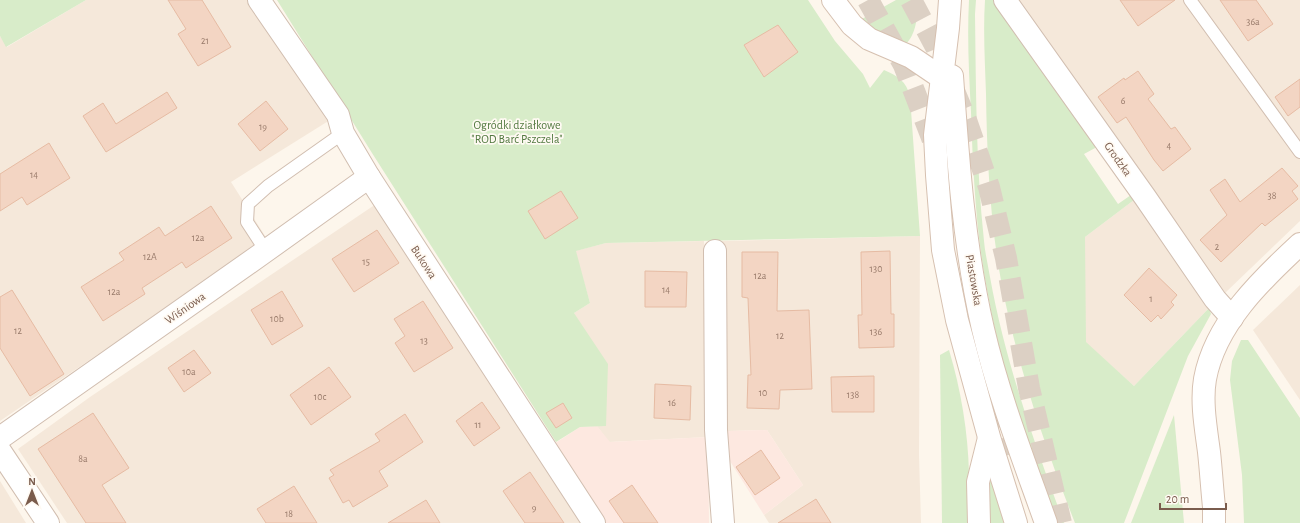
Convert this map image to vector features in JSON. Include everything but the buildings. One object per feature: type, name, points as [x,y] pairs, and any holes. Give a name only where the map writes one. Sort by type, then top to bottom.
[{"type":"street","name":"Bukowa","points":[[259,0],[338,115],[343,133],[368,177],[594,523]]},
{"type":"street","points":[[833,0],[852,25],[869,39],[911,57],[942,78]]},
{"type":"street","name":"Piastowska","points":[[950,0],[935,135],[944,250],[957,320],[989,437],[1016,523]]},
{"type":"street","name":"Grodzka","points":[[1005,0],[1215,299],[1232,318]]},
{"type":"street","name":"Piastowska","points":[[948,28],[957,156],[973,283],[983,331],[998,384],[1046,523]]},
{"type":"street","name":"Wiśniowa","points":[[0,438],[266,251],[368,177]]},
{"type":"street","points":[[1214,523],[1214,507],[1204,402],[1205,380],[1211,359],[1232,318],[1254,289],[1300,244]]},
{"type":"street","points":[[715,251],[716,430],[722,523]]},
{"type":"street","points":[[979,523],[978,482],[989,437]]},
{"type":"street","points":[[0,451],[48,523]]},
{"type":"lane","points":[[1190,0],[1300,152]]},
{"type":"lane","points":[[266,251],[247,222],[248,204],[268,186],[343,133]]},
{"type":"shaded area","points":[[86,0],[259,0],[338,115],[231,182],[267,239],[0,421],[0,36],[7,47]]},
{"type":"shaded area","points":[[1018,0],[1300,0],[1300,221],[1225,293]]},
{"type":"shaded area","points":[[1134,200],[1210,307],[1134,386],[1085,342],[1085,237]]},
{"type":"shaded area","points":[[376,204],[583,523],[67,523],[18,449],[90,397]]},
{"type":"shaded area","points":[[920,236],[919,455],[921,523],[769,523],[764,515],[803,485],[767,430],[728,431],[722,241]]},
{"type":"shaded area","points":[[704,241],[708,437],[609,442],[597,426],[606,426],[574,313],[590,303],[575,251],[606,243]]},
{"type":"shaded area","points":[[1300,285],[1300,400],[1253,330]]},
{"type":"shaded area","points":[[597,426],[610,442],[708,437],[709,523],[606,523],[554,444],[580,427]]},
{"type":"shaded area","points":[[767,430],[803,485],[764,515],[728,458],[728,431]]},
{"type":"shaded area","points":[[0,481],[26,523],[0,523]]},
{"type":"green space","points":[[0,0],[86,0],[6,47],[0,36]]},
{"type":"green space","name":"Ogródki działkowe \"ROD Barć Pszczela\"","points":[[277,0],[808,0],[835,41],[863,74],[870,88],[884,70],[893,74],[906,86],[910,96],[920,236],[606,243],[576,251],[590,303],[574,313],[608,364],[606,426],[580,427],[556,442],[372,153]]},
{"type":"green space","points":[[896,0],[919,0],[914,29],[910,40],[906,44],[880,34],[860,20]]},
{"type":"green space","points":[[969,0],[976,0],[976,99],[981,213],[984,246],[996,308],[1012,370],[1031,432],[1064,523],[1057,523],[1017,410],[1001,353],[988,295],[978,227],[974,181],[968,56]]},
{"type":"green space","points":[[985,0],[995,0],[1097,147],[1084,154],[1118,204],[1131,195],[1134,200],[1085,237],[1086,342],[1134,386],[1209,308],[1211,314],[1188,356],[1124,523],[1075,523],[1043,436],[1016,347],[1002,286],[992,214],[987,142],[984,35]]},
{"type":"green space","points":[[1241,340],[1248,340],[1300,418],[1300,523],[1244,523],[1242,475],[1230,380],[1232,361]]},
{"type":"green space","points":[[949,350],[957,380],[967,443],[969,492],[967,523],[942,523],[940,355]]},
{"type":"green space","points":[[1174,415],[1184,523],[1131,523]]},
{"type":"green space","points":[[989,474],[1004,523],[987,523]]},
{"type":"tunnel","points":[[868,0],[904,65],[931,135],[954,201],[958,218]]},
{"type":"tunnel","points":[[911,0],[936,47],[966,120],[989,187],[1006,258],[1029,388],[1061,523]]},
{"type":"tunnel","points":[[987,374],[1004,456]]}]
